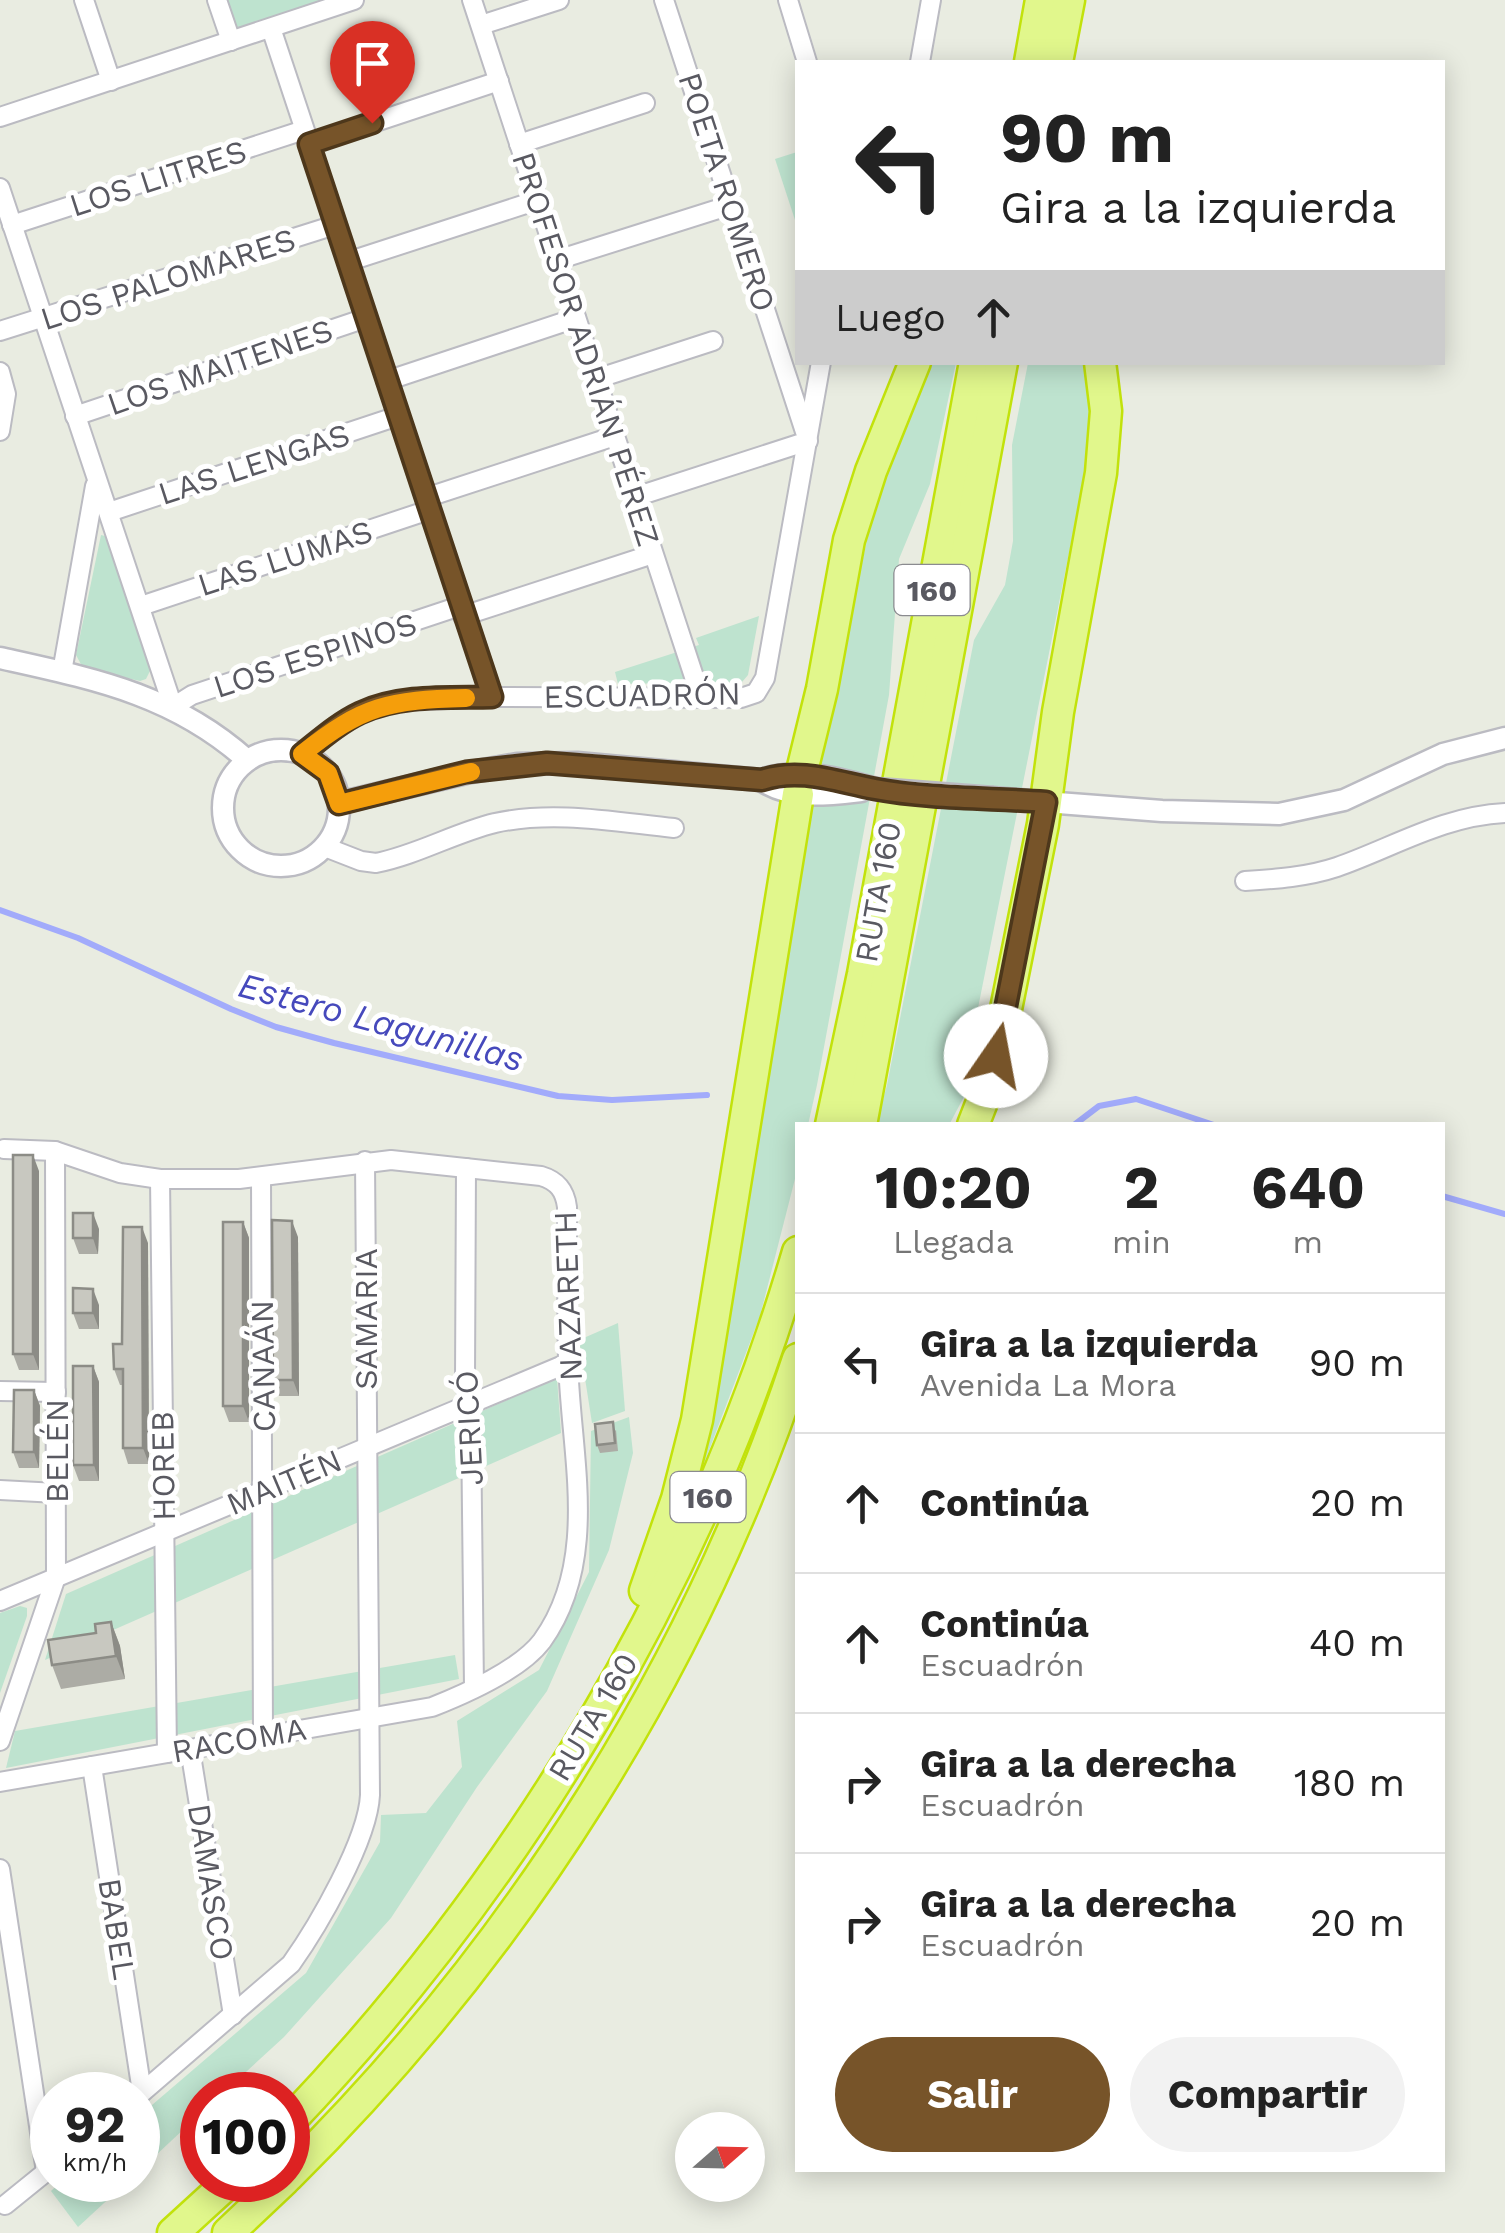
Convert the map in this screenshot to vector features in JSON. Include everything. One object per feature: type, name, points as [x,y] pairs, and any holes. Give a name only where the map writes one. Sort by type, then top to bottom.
[{"type":"highway","points":[[1029,60],[1052,14]]},
{"type":"highway","points":[[1052,14],[1060,60]]},
{"type":"highway","points":[[589,1728],[666,1532],[697,1420],[800,784],[850,540],[871,471],[914,365]]},
{"type":"highway","name":"RUTA 160","points":[[832,1122],[863,974],[975,365]]},
{"type":"highway","name":"RUTA 160","points":[[862,1122],[1001,365]]},
{"type":"highway","points":[[974,1122],[999,1042],[1046,802],[1105,442],[1100,365]]},
{"type":"highway","name":"RUTA 160","points":[[310,2099],[438,1950],[528,1825],[589,1728],[646,1626],[705,1504],[756,1376],[795,1261]]},
{"type":"highway","name":"RUTA 160","points":[[310,2153],[435,2016],[516,1910],[634,1727],[705,1591],[795,1367]]},
{"type":"highway","points":[[749,1489],[795,1405]]},
{"type":"highway","points":[[173,2233],[207,2202]]},
{"type":"highway","name":"RUTA 160","points":[[228,2233],[261,2202]]},
{"type":"street","points":[[84,0],[111,81]]},
{"type":"street","points":[[217,0],[231,42]]},
{"type":"street","points":[[0,118],[354,0]]},
{"type":"street","name":"PROFESOR ADRIÁN PÉREZ","points":[[472,0],[700,698]]},
{"type":"street","points":[[481,25],[560,0]]},
{"type":"street","name":"POETA ROMERO","points":[[664,0],[808,442]]},
{"type":"street","points":[[788,0],[806,60]]},
{"type":"street","points":[[920,60],[931,0]]},
{"type":"street","points":[[271,28],[492,697]]},
{"type":"street","name":"LOS LITRES","points":[[12,225],[499,81]]},
{"type":"street","points":[[519,144],[644,103]]},
{"type":"street","points":[[0,188],[173,707]]},
{"type":"street","name":"LOS PALOMARES","points":[[347,262],[538,200]]},
{"type":"street","points":[[558,260],[731,205]]},
{"type":"street","name":"LOS PALOMARES","points":[[0,331],[335,225]]},
{"type":"street","name":"LOS MAITENES","points":[[75,416],[366,318]]},
{"type":"street","points":[[386,381],[576,318]]},
{"type":"street","points":[[596,379],[713,341]]},
{"type":"street","points":[[635,497],[808,442],[821,365]]},
{"type":"street","points":[[0,372],[6,394],[0,431]]},
{"type":"street","name":"LAS LENGAS","points":[[110,512],[398,416]]},
{"type":"street","points":[[427,504],[615,436]]},
{"type":"street","name":"ESCUADRÓN","points":[[302,754],[335,728],[372,708],[401,701],[492,697],[746,698],[756,693],[765,678],[808,442]]},
{"type":"street","points":[[62,672],[95,498],[93,470]]},
{"type":"street","name":"LAS LUMAS","points":[[141,606],[427,504]]},
{"type":"street","points":[[462,611],[653,554]]},
{"type":"street","name":"LOS ESPINOS","points":[[173,707],[192,696],[462,611]]},
{"type":"street","points":[[0,658],[140,693],[213,731],[247,760]]},
{"type":"street","name":"ESCUADRÓN","points":[[339,804],[479,770],[547,763],[762,780],[778,792],[800,784],[1279,814],[1355,796],[1443,754],[1505,738]]},
{"type":"street","points":[[274,750],[302,754],[328,773],[339,804],[338,822],[325,847],[302,863],[284,866],[256,861],[230,836],[223,809],[229,782],[247,760],[274,750]]},
{"type":"street","points":[[1245,882],[1302,876],[1333,868],[1448,821],[1505,813]]},
{"type":"street","points":[[325,847],[376,863],[464,832],[524,818],[577,818],[674,828]]},
{"type":"street","name":"NAZARETH","points":[[4,1149],[55,1151],[120,1173],[160,1179],[261,1177],[365,1161],[408,1160],[541,1176],[554,1181],[563,1192],[567,1208],[568,1363],[577,1517],[572,1578],[542,1640],[517,1663],[474,1688]]},
{"type":"street","name":"BELÉN","points":[[0,1741],[56,1578],[55,1151]]},
{"type":"street","name":"SAMARIA","points":[[160,2077],[291,1964],[359,1840],[369,1807],[365,1161]]},
{"type":"street","name":"JERICÓ","points":[[466,1168],[466,1379],[474,1688]]},
{"type":"street","name":"CANAÁN","points":[[261,1177],[263,1736]]},
{"type":"street","name":"HOREB","points":[[160,1179],[166,1753]]},
{"type":"street","name":"MAITÉN","points":[[0,1601],[568,1363]]},
{"type":"street","points":[[0,1392],[56,1392]]},
{"type":"street","points":[[0,1490],[57,1492]]},
{"type":"street","name":"RACOMA","points":[[0,1782],[432,1707],[474,1688]]},
{"type":"street","name":"DAMASCO","points":[[190,1748],[233,2015]]},
{"type":"street","name":"BABEL","points":[[92,1766],[137,2072]]},
{"type":"street","points":[[0,1869],[33,2072]]},
{"type":"street","points":[[5,2205],[30,2185]]},
{"type":"green space","points":[[226,0],[334,0],[237,32]]},
{"type":"green space","points":[[795,153],[795,220],[775,159]]},
{"type":"green space","points":[[927,365],[956,365],[930,484],[899,559],[889,695],[809,1122],[795,1122],[795,1179],[760,1316],[697,1482],[796,860],[881,477]]},
{"type":"green space","points":[[1028,365],[1087,365],[1093,400],[1088,458],[977,1013],[967,1091],[951,1122],[877,1122],[974,640],[1005,585],[1013,541],[1012,445]]},
{"type":"green space","points":[[101,535],[105,536],[151,669],[146,679],[140,681],[83,668],[76,655]]},
{"type":"green space","points":[[759,616],[748,675],[742,682],[618,684],[615,672],[699,645],[696,638]]},
{"type":"green space","points":[[618,1323],[625,1411],[592,1423],[579,1340]]},
{"type":"green space","points":[[557,1378],[561,1433],[45,1660],[66,1594]]},
{"type":"green space","points":[[629,1417],[633,1453],[609,1550],[547,1691],[477,1787],[391,1918],[284,2037],[246,2072],[190,2072],[306,1973],[380,1842],[381,1815],[426,1813],[462,1767],[457,1721],[539,1670],[589,1572],[591,1431]]},
{"type":"green space","points":[[20,1606],[27,1608],[27,1616],[0,1693],[0,1613]]},
{"type":"green space","points":[[455,1655],[459,1679],[6,1768],[15,1731]]},
{"type":"green space","points":[[180,2081],[180,2133],[160,2151],[160,2098]]},
{"type":"green space","points":[[59,2202],[105,2202],[78,2227]]},
{"type":"building","points":[[13,1155],[33,1155],[33,1354],[13,1354]]},
{"type":"building","points":[[73,1213],[93,1213],[93,1238],[73,1238]]},
{"type":"building","points":[[272,1220],[292,1221],[293,1380],[273,1380]]},
{"type":"building","points":[[223,1222],[243,1222],[243,1406],[223,1406]]},
{"type":"building","points":[[123,1227],[142,1227],[143,1448],[123,1448],[123,1369],[114,1369],[113,1344],[122,1344]]},
{"type":"building","points":[[73,1288],[93,1289],[93,1313],[73,1313]]},
{"type":"building","points":[[73,1366],[93,1366],[94,1465],[73,1465]]},
{"type":"building","points":[[14,1390],[34,1390],[34,1452],[13,1452]]},
{"type":"building","points":[[613,1422],[615,1443],[597,1445],[595,1424]]},
{"type":"building","points":[[111,1622],[116,1656],[52,1665],[48,1640],[96,1633],[95,1624]]},
{"type":"waterway","name":"Estero Lagunillas","points":[[0,910],[78,938],[276,1027],[334,1043],[558,1096],[612,1100],[707,1095]]},
{"type":"waterway","name":"Estero Lagunillas","points":[[1078,1122],[1099,1106],[1136,1099],[1205,1122]]},
{"type":"waterway","name":"Estero Lagunillas","points":[[1445,1197],[1505,1214]]},
{"type":"slow traffic","points":[[466,698],[401,701],[372,708],[335,728],[302,754],[328,773],[339,804],[471,772]]},
{"type":"route","points":[[372,123],[309,144],[492,697],[401,701],[372,708],[335,728],[302,754],[328,773],[339,804],[466,772],[547,763],[762,780],[780,774],[801,775],[837,778],[876,789],[1046,802],[996,1056]]}]
